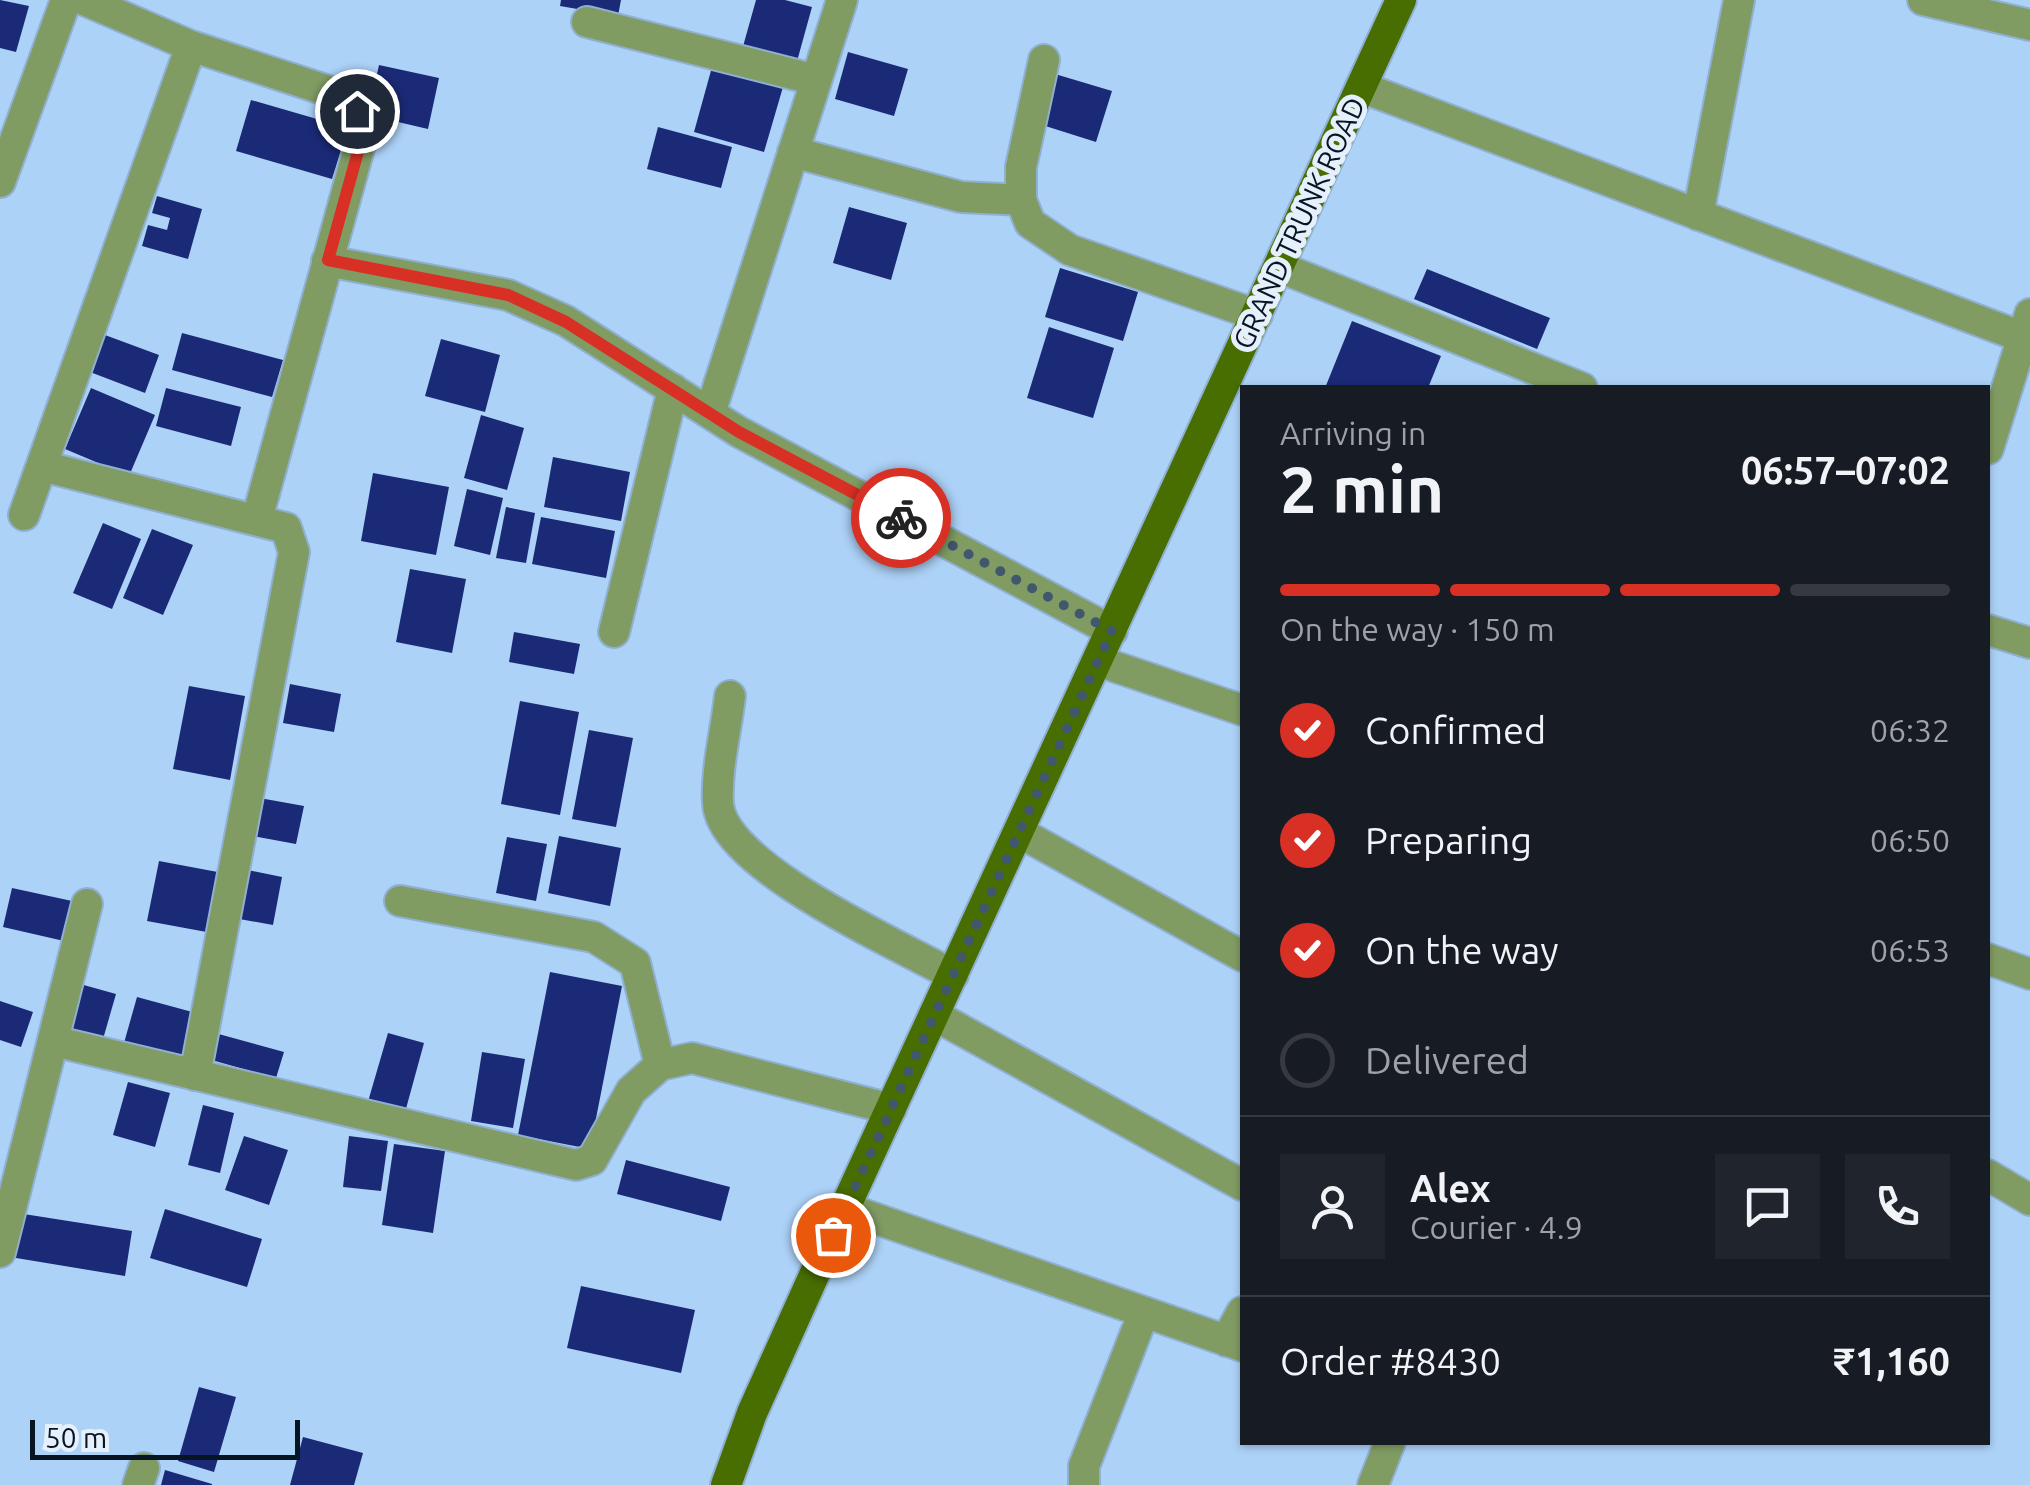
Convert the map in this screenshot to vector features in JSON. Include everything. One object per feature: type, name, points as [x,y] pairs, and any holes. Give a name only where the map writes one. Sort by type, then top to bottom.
[{"type":"main road","name":"GRAND TRUNK ROAD","points":[[726,1485],[752,1414],[845,1208],[1401,0]]},
{"type":"street","points":[[0,182],[66,0]]},
{"type":"street","points":[[84,0],[191,46],[341,95],[357,111],[364,130],[257,519]]},
{"type":"street","points":[[710,413],[842,0]]},
{"type":"street","points":[[1698,214],[1739,0]]},
{"type":"street","points":[[1923,0],[2030,25]]},
{"type":"street","points":[[588,22],[816,80]]},
{"type":"street","points":[[24,515],[191,46]]},
{"type":"street","points":[[1044,60],[1021,167],[1021,200],[1030,224],[1070,250],[1256,315]]},
{"type":"street","points":[[1361,87],[1698,214],[2028,331],[1990,443]]},
{"type":"street","points":[[793,152],[961,197],[1021,200]]},
{"type":"street","points":[[328,260],[508,295],[566,322],[710,413],[1112,631]]},
{"type":"street","points":[[1279,267],[1574,385]]},
{"type":"street","points":[[614,632],[673,390]]},
{"type":"street","points":[[42,466],[286,528],[294,552],[195,1075]]},
{"type":"street","points":[[1990,631],[2030,643]]},
{"type":"street","points":[[1098,660],[1240,709]]},
{"type":"street","points":[[730,696],[718,806],[730,836],[770,874],[953,974]]},
{"type":"street","points":[[1019,832],[1240,955]]},
{"type":"street","points":[[400,901],[594,937],[618,949],[635,963],[660,1065]]},
{"type":"street","points":[[0,1252],[88,904]]},
{"type":"street","points":[[1990,961],[2030,974]]},
{"type":"street","points":[[934,1015],[1240,1185]]},
{"type":"street","points":[[53,1041],[576,1165],[592,1160],[631,1091],[660,1065],[692,1058],[891,1109]]},
{"type":"street","points":[[1990,1176],[2030,1200]]},
{"type":"street","points":[[845,1208],[1234,1343]]},
{"type":"street","points":[[1084,1485],[1084,1466],[1144,1312]]},
{"type":"street","points":[[1372,1485],[1389,1445]]},
{"type":"building","points":[[0,0],[29,6],[16,52],[0,48]]},
{"type":"building","points":[[561,0],[621,0],[618,16],[560,6]]},
{"type":"building","points":[[756,0],[785,0],[812,7],[796,65],[742,50]]},
{"type":"building","points":[[848,52],[908,69],[894,116],[835,99]]},
{"type":"building","points":[[379,65],[439,78],[428,129],[368,115]]},
{"type":"building","points":[[712,67],[783,87],[764,152],[694,132]]},
{"type":"building","points":[[1055,74],[1112,91],[1096,142],[1039,124]]},
{"type":"building","points":[[251,100],[348,128],[332,179],[236,151]]},
{"type":"building","points":[[658,127],[732,147],[721,188],[647,169]]},
{"type":"building","points":[[157,196],[202,209],[188,259],[142,246],[148,225],[167,230],[170,218],[152,213]]},
{"type":"building","points":[[849,207],[907,223],[891,280],[833,263]]},
{"type":"building","points":[[1060,268],[1138,292],[1123,341],[1045,317]]},
{"type":"building","points":[[1427,269],[1550,318],[1537,349],[1414,299]]},
{"type":"building","points":[[1352,321],[1441,356],[1429,385],[1326,385]]},
{"type":"building","points":[[1049,327],[1114,348],[1093,418],[1027,398]]},
{"type":"building","points":[[182,333],[283,360],[272,397],[172,370]]},
{"type":"building","points":[[105,335],[159,355],[145,393],[90,372]]},
{"type":"building","points":[[441,339],[500,355],[485,412],[425,396]]},
{"type":"building","points":[[91,388],[155,415],[129,476],[65,449]]},
{"type":"building","points":[[166,388],[241,407],[231,446],[156,426]]},
{"type":"building","points":[[481,415],[524,428],[507,490],[464,478]]},
{"type":"building","points":[[553,457],[630,472],[621,521],[544,507]]},
{"type":"building","points":[[373,473],[449,487],[436,555],[361,541]]},
{"type":"building","points":[[467,489],[503,498],[490,555],[454,546]]},
{"type":"building","points":[[506,507],[535,513],[526,563],[496,558]]},
{"type":"building","points":[[541,517],[615,531],[606,578],[532,564]]},
{"type":"building","points":[[103,523],[141,539],[112,609],[73,593]]},
{"type":"building","points":[[152,529],[193,545],[163,615],[123,598]]},
{"type":"building","points":[[410,569],[466,579],[452,653],[396,642]]},
{"type":"building","points":[[514,632],[580,644],[574,674],[509,662]]},
{"type":"building","points":[[290,684],[341,694],[334,732],[283,723]]},
{"type":"building","points":[[189,686],[245,696],[230,780],[173,769]]},
{"type":"building","points":[[520,701],[579,712],[560,815],[501,804]]},
{"type":"building","points":[[589,730],[633,738],[616,827],[572,819]]},
{"type":"building","points":[[254,797],[304,806],[296,844],[247,835]]},
{"type":"building","points":[[559,836],[621,848],[610,906],[548,893]]},
{"type":"building","points":[[507,837],[547,844],[536,901],[496,893]]},
{"type":"building","points":[[159,861],[223,873],[212,933],[147,921]]},
{"type":"building","points":[[238,868],[282,877],[273,925],[228,917]]},
{"type":"building","points":[[12,888],[72,901],[64,941],[3,927]]},
{"type":"building","points":[[550,972],[622,986],[590,1149],[518,1135]]},
{"type":"building","points":[[73,982],[116,994],[101,1046],[59,1034]]},
{"type":"building","points":[[137,997],[196,1013],[181,1067],[122,1050]]},
{"type":"building","points":[[0,1001],[33,1012],[21,1047],[0,1040]]},
{"type":"building","points":[[215,1033],[284,1052],[276,1078],[208,1059]]},
{"type":"building","points":[[388,1033],[424,1043],[404,1116],[367,1105]]},
{"type":"building","points":[[482,1052],[525,1059],[513,1128],[471,1121]]},
{"type":"building","points":[[128,1082],[170,1093],[155,1147],[113,1135]]},
{"type":"building","points":[[203,1105],[234,1113],[220,1173],[188,1165]]},
{"type":"building","points":[[244,1136],[288,1150],[269,1205],[225,1190]]},
{"type":"building","points":[[349,1136],[388,1141],[381,1191],[343,1187]]},
{"type":"building","points":[[394,1144],[445,1151],[433,1233],[382,1225]]},
{"type":"building","points":[[626,1160],[730,1187],[721,1221],[617,1194]]},
{"type":"building","points":[[165,1209],[262,1239],[247,1287],[150,1258]]},
{"type":"building","points":[[11,1212],[132,1231],[125,1276],[4,1256]]},
{"type":"building","points":[[581,1286],[695,1310],[681,1373],[567,1348]]},
{"type":"building","points":[[199,1387],[236,1397],[214,1472],[178,1461]]},
{"type":"building","points":[[303,1437],[363,1453],[354,1485],[290,1485]]},
{"type":"building","points":[[165,1470],[212,1484],[212,1485],[161,1485]]},
{"type":"way so far","points":[[833,1235],[1112,631],[901,518]]},
{"type":"route","points":[[357,111],[364,130],[328,260],[508,295],[537,308],[566,322],[739,432],[901,518]]}]
